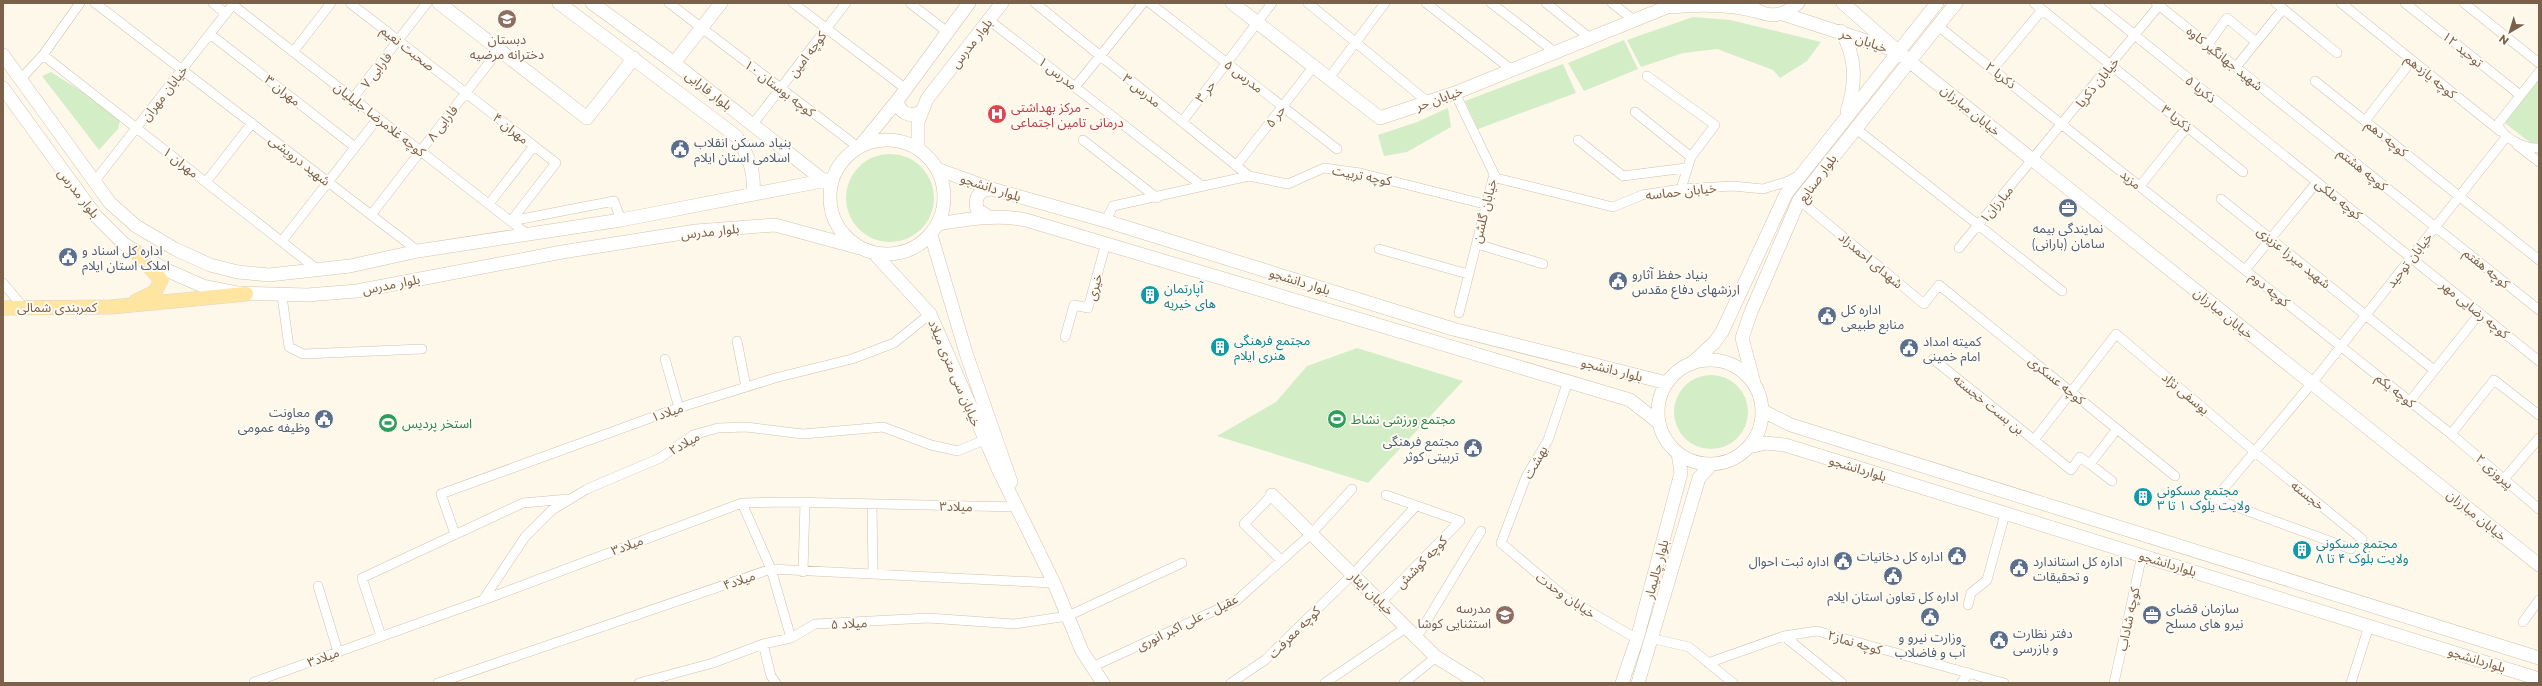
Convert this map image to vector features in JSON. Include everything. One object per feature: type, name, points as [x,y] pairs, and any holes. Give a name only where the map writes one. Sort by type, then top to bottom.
[{"type":"main road","points":[[439,3],[587,118],[634,58]]},
{"type":"main road","name":"بلوار فارابی","points":[[559,3],[736,136],[748,154],[754,176],[753,194]]},
{"type":"main road","name":"بلوار فارابی","points":[[592,3],[828,179]]},
{"type":"main road","points":[[674,64],[721,3]]},
{"type":"main road","name":"بلوار مدرس","points":[[859,147],[897,101],[946,31],[969,3]]},
{"type":"main road","name":"بلوار مدرس","points":[[918,149],[918,122],[927,99],[1002,3]]},
{"type":"main road","name":"خیابان حر","points":[[1232,3],[1380,118],[1455,93],[1674,5],[1707,4],[1738,6],[1775,15],[1783,14],[1841,31],[1898,51]]},
{"type":"main road","points":[[1748,3],[1760,12]]},
{"type":"main road","points":[[1783,14],[1798,3]]},
{"type":"main road","name":"خیابان حر","points":[[1843,3],[1898,51]]},
{"type":"main road","name":"بلوار صنایع","points":[[1691,364],[1714,343],[1722,332],[1777,212],[1801,174],[1937,3]]},
{"type":"main road","name":"بلوار صنایع","points":[[1754,383],[1742,338],[1751,312],[1799,200],[1956,3]]},
{"type":"main road","points":[[1841,31],[1849,45],[1855,77],[1845,118]]},
{"type":"main road","name":"خیابان مبارزان","points":[[1898,51],[2539,565]]},
{"type":"main road","name":"بلوار مدرس","points":[[3,55],[110,203],[136,226],[175,249],[210,265],[238,272],[269,275],[318,270],[418,251],[621,220],[828,179]]},
{"type":"main road","name":"بلوار مدرس","points":[[3,88],[96,216],[124,244],[164,269],[203,286],[246,294],[282,296],[357,291],[562,252],[696,231],[775,225],[860,248]]},
{"type":"main road","points":[[897,101],[901,111],[906,114],[916,115],[921,112]]},
{"type":"main road","points":[[725,127],[737,111]]},
{"type":"main road","points":[[889,140],[904,142],[918,149],[937,169],[943,182],[945,196],[943,211],[934,230],[911,250],[886,255],[860,248],[848,239],[837,226],[831,211],[828,179],[838,166],[859,147],[874,141],[889,140]]},
{"type":"main road","name":"بلوار دانشجو","points":[[937,169],[992,189],[1106,221],[1453,329],[1667,383]]},
{"type":"main road","points":[[987,216],[977,209],[977,197],[986,189],[992,189]]},
{"type":"main road","name":"بلوار دانشجو","points":[[934,230],[987,216],[1005,216],[1026,220],[1630,400],[1659,423]]},
{"type":"main road","points":[[557,230],[551,235],[550,243],[555,250],[562,252]]},
{"type":"main road","name":"خیابان سی متری میلاد","points":[[934,230],[966,354],[990,438]]},
{"type":"main road","points":[[527,234],[533,243],[532,254],[528,258]]},
{"type":"main road","points":[[111,307],[142,300],[156,292],[161,280],[135,251]]},
{"type":"main road","name":"خیابان سی متری میلاد","points":[[874,253],[930,314],[990,438],[1018,507],[1054,583],[1082,651],[1103,683]]},
{"type":"main road","points":[[111,307],[246,294]]},
{"type":"main road","name":"کمربندی شمالی","points":[[3,308],[111,307]]},
{"type":"main road","points":[[1708,360],[1726,362],[1741,370],[1754,383],[1760,396],[1763,411],[1757,437],[1749,447],[1738,456],[1712,464],[1694,462],[1678,453],[1670,445],[1659,423],[1658,409],[1661,395],[1667,383],[1682,368],[1691,364],[1708,360]]},
{"type":"main road","name":"بلواردانشجو","points":[[1763,411],[1791,425],[2539,658]]},
{"type":"main road","name":"بلواردانشجو","points":[[1749,447],[1766,443],[1785,445],[2539,678]]},
{"type":"main road","name":"بلوار چالیمار","points":[[1638,683],[1643,639],[1681,473],[1678,453]]},
{"type":"main road","name":"بلوار چالیمار","points":[[1622,683],[1643,639],[1699,478],[1712,464]]},
{"type":"main road","name":"خیابان ایثار","points":[[1272,495],[1436,657],[1478,683]]},
{"type":"street","points":[[20,80],[43,55],[80,3]]},
{"type":"street","name":"شهید درویشی","points":[[95,3],[183,69],[418,251]]},
{"type":"street","points":[[213,3],[226,14]]},
{"type":"street","points":[[293,52],[331,3]]},
{"type":"street","name":"صحبت نعیم","points":[[350,3],[466,93]]},
{"type":"street","name":"فارابی ۷","points":[[353,98],[427,3]]},
{"type":"street","name":"کوچه بوستان ۱۰","points":[[669,3],[859,147]]},
{"type":"street","points":[[793,3],[906,89]]},
{"type":"street","name":"کوچه امین","points":[[753,124],[846,3]]},
{"type":"street","points":[[910,3],[946,31]]},
{"type":"street","name":"مدرس ۳","points":[[1035,3],[1249,176]]},
{"type":"street","points":[[1075,87],[1143,3]]},
{"type":"street","name":"مدرس ۵","points":[[1150,3],[1337,149]]},
{"type":"street","name":"حر ۳","points":[[1182,122],[1272,3]]},
{"type":"street","points":[[1308,3],[1429,102]]},
{"type":"street","points":[[1329,78],[1385,3]]},
{"type":"street","points":[[1426,3],[1512,70]]},
{"type":"street","points":[[1491,3],[1556,53]]},
{"type":"street","points":[[1546,3],[1591,38]]},
{"type":"street","points":[[1612,3],[1636,21]]},
{"type":"street","name":"ذکریا ۳","points":[[2034,3],[2243,172]]},
{"type":"street","name":"ذکریا ۵","points":[[2095,3],[2267,142]]},
{"type":"street","name":"توحید ۱۲","points":[[2405,3],[2520,95]]},
{"type":"street","points":[[2464,3],[2539,63]]},
{"type":"street","name":"خیابان مهران","points":[[94,182],[233,4]]},
{"type":"street","name":"کوچه غلامرضا جلیلیان","points":[[233,4],[527,234]]},
{"type":"street","name":"خیابان ذکریا","points":[[2034,160],[2135,36],[2159,4]]},
{"type":"street","name":"شهید جهانگیر کاوه","points":[[2159,4],[2291,111]]},
{"type":"street","name":"کوچه یازدهم","points":[[2347,5],[2363,21],[2503,134]]},
{"type":"street","points":[[2236,67],[2256,42],[2279,6],[2337,53]]},
{"type":"street","points":[[1993,69],[2042,10]]},
{"type":"street","points":[[2208,44],[2227,18],[2256,42]]},
{"type":"street","name":"مدرس ۱","points":[[989,20],[1202,186]]},
{"type":"street","name":"ذکریا ۲","points":[[1938,26],[2063,125]]},
{"type":"street","name":"مهران ۳","points":[[210,34],[355,147]]},
{"type":"street","name":"فارابی ۸","points":[[371,215],[499,50]]},
{"type":"street","name":"مهران ۱","points":[[43,55],[318,270]]},
{"type":"street","points":[[2365,121],[2412,60]]},
{"type":"street","name":"حر ۵","points":[[1236,166],[1314,66]]},
{"type":"street","name":"خیابان توحید","points":[[2312,383],[2460,196],[2503,134],[2498,124],[2539,72]]},
{"type":"street","points":[[1647,76],[1715,125],[1691,156],[1680,189]]},
{"type":"street","name":"کوچه دهم","points":[[2315,81],[2539,259]]},
{"type":"street","name":"مهران ۴","points":[[466,93],[556,163],[511,221]]},
{"type":"street","name":"خیابان گلشن","points":[[1455,93],[1494,174],[1488,205],[1468,274],[1459,313]]},
{"type":"street","name":"کوچه هشتم","points":[[2291,111],[2436,226]]},
{"type":"street","points":[[1635,112],[1691,156]]},
{"type":"street","points":[[282,241],[378,118]]},
{"type":"street","points":[[206,182],[252,123]]},
{"type":"street","name":"مزید","points":[[2063,125],[2198,232]]},
{"type":"street","points":[[2140,186],[2187,126]]},
{"type":"street","points":[[1855,128],[1979,224],[2062,291]]},
{"type":"street","points":[[2503,134],[2533,148],[2539,148]]},
{"type":"street","points":[[2503,134],[2539,162]]},
{"type":"street","points":[[1082,140],[1158,198]]},
{"type":"street","points":[[1578,140],[1623,176],[1686,168]]},
{"type":"street","name":"کوچه ملکی","points":[[2267,142],[2411,257]]},
{"type":"street","points":[[489,204],[534,146]]},
{"type":"street","name":"مبارزان۱","points":[[1959,248],[2034,160]]},
{"type":"street","name":"کوچه تربیت","points":[[1106,221],[1113,206],[1158,198],[1202,186],[1249,176],[1288,184],[1324,168],[1360,173],[1488,205]]},
{"type":"street","name":"خیابان حماسه","points":[[1494,174],[1496,178],[1613,207],[1642,195],[1680,189],[1733,186],[1763,189],[1786,182],[1801,174]]},
{"type":"street","points":[[2245,270],[2317,182]]},
{"type":"street","name":"شهید میرزا عزیزی","points":[[2221,199],[2434,370]]},
{"type":"street","name":"شهدای احمدزاد","points":[[1799,200],[1924,304],[1939,285]]},
{"type":"street","points":[[511,221],[614,201],[621,220]]},
{"type":"street","name":"کوچه هفتم","points":[[2436,226],[2539,310]]},
{"type":"street","name":"کوچه دوم","points":[[2198,232],[2341,346]]},
{"type":"street","name":"خیری","points":[[1065,337],[1074,305],[1088,308],[1106,243]]},
{"type":"street","points":[[1477,244],[1543,264]]},
{"type":"street","points":[[1379,248],[1468,274]]},
{"type":"street","name":"کوچه رضایی مهر","points":[[2411,257],[2539,360]]},
{"type":"street","points":[[3,283],[24,308]]},
{"type":"street","name":"کوچه عسکری","points":[[1939,285],[2175,476]]},
{"type":"street","points":[[282,296],[289,347],[296,352],[303,354],[422,349]]},
{"type":"street","points":[[2410,401],[2480,313]]},
{"type":"street","name":"میلاد۱","points":[[455,534],[441,494],[679,408],[746,387],[852,359],[894,343],[930,314]]},
{"type":"street","name":"بن بست خجسته","points":[[1933,359],[2034,440],[2116,334]]},
{"type":"street","name":"یوسفی نژاد","points":[[2116,334],[2255,452]]},
{"type":"street","points":[[737,341],[746,387]]},
{"type":"street","name":"کوچه یکم","points":[[2341,346],[2450,434]]},
{"type":"street","points":[[665,359],[679,408]]},
{"type":"street","points":[[2450,434],[2494,380],[2539,416]]},
{"type":"street","name":"بهشت","points":[[1501,543],[1526,477],[1548,440],[1568,381]]},
{"type":"street","points":[[2312,383],[2215,499],[2351,550]]},
{"type":"street","name":"میلاد۲","points":[[483,600],[525,537],[552,510],[587,489],[660,458],[693,435],[718,428],[746,427],[803,434],[883,427],[931,445],[958,451],[990,438]]},
{"type":"street","points":[[2090,464],[2117,429]]},
{"type":"street","name":"پیروزی ۲","points":[[2450,434],[2539,509]]},
{"type":"street","points":[[2504,479],[2539,438]]},
{"type":"street","points":[[2034,440],[2071,470],[2080,457],[2112,481]]},
{"type":"street","name":"خجسته","points":[[2255,452],[2362,539]]},
{"type":"street","name":"عقیل - علی اکبر انوری","points":[[1092,667],[1236,601],[1311,534],[1352,489]]},
{"type":"street","points":[[1272,495],[1244,524],[1281,560]]},
{"type":"street","points":[[1386,495],[1416,506]]},
{"type":"street","points":[[381,636],[362,578],[523,503],[570,499]]},
{"type":"street","points":[[803,572],[805,502]]},
{"type":"street","name":"میلاد۳","points":[[254,682],[483,600],[742,503],[805,502],[1018,507]]},
{"type":"street","points":[[742,503],[771,569],[791,638]]},
{"type":"street","points":[[872,504],[873,573]]},
{"type":"street","name":"کوچه کوشش","points":[[1381,602],[1460,521],[1416,506]]},
{"type":"street","name":"کوچه معرفت","points":[[1231,683],[1265,660],[1352,574],[1416,506]]},
{"type":"street","points":[[1968,605],[1971,593],[1987,580],[2005,514]]},
{"type":"street","points":[[1417,637],[1481,531]]},
{"type":"street","name":"خیابان وحدت","points":[[1501,543],[1565,597],[1643,639],[1690,647],[1733,683]]},
{"type":"street","name":"کوچه شاداب","points":[[2114,683],[2142,555]]},
{"type":"street","name":"میلاد ۵","points":[[639,683],[713,663],[763,644],[791,638],[815,624],[928,618],[1014,624],[1068,616],[1182,563]]},
{"type":"street","name":"میلاد۴","points":[[438,683],[771,569],[803,572],[873,573],[1054,583]]},
{"type":"street","points":[[318,586],[338,652]]},
{"type":"street","points":[[2523,622],[2539,600]]},
{"type":"street","points":[[2351,683],[2369,626]]},
{"type":"street","points":[[1325,683],[1407,627]]},
{"type":"street","name":"کوچه نماز۲","points":[[1708,663],[1784,636],[1817,631],[2004,683]]},
{"type":"street","points":[[1784,636],[1842,683]]},
{"type":"street","points":[[763,644],[771,676],[776,683]]},
{"type":"street","points":[[1404,683],[1436,657]]},
{"type":"street","points":[[1961,683],[1969,673]]},
{"type":"green space","points":[[1693,17],[1730,20],[1821,42],[1807,61],[1780,78],[1773,70],[1717,49],[1683,53],[1641,67],[1627,40]]},
{"type":"green space","points":[[1624,40],[1638,69],[1584,91],[1568,63]]},
{"type":"green space","points":[[1563,64],[1576,93],[1478,129],[1465,101]]},
{"type":"green space","points":[[51,72],[121,116],[118,129],[99,150],[42,76]]},
{"type":"green space","points":[[2539,78],[2539,146],[2536,147],[2506,124],[2506,119]]},
{"type":"green space","points":[[1448,108],[1451,127],[1407,152],[1384,156],[1378,135],[1417,122]]},
{"type":"green space","points":[[890,154],[907,157],[921,167],[931,181],[934,198],[931,215],[921,229],[907,239],[890,242],[873,239],[859,229],[849,215],[846,198],[849,181],[859,167],[873,157]]},
{"type":"green space","name":"مجتمع ورزشی نشاط","points":[[1357,348],[1463,381],[1368,483],[1217,436],[1276,402],[1307,366]]},
{"type":"green space","points":[[1704,375],[1718,375],[1732,381],[1742,391],[1748,405],[1748,419],[1742,433],[1732,443],[1718,449],[1704,449],[1690,443],[1680,433],[1674,419],[1674,405],[1680,391],[1690,381]]},
{"type":"place","name":"دبستان دخترانه مرضیه","points":[[507,19]]},
{"type":"place","name":"مرکز بهداشتی - درمانی تامین اجتماعی","points":[[997,114]]},
{"type":"place","name":"بنیاد مسکن انقلاب اسلامی استان ایلام","points":[[680,149]]},
{"type":"place","name":"نمایندگی بیمه سامان (بارانی)","points":[[2068,208]]},
{"type":"place","name":"اداره کل اسناد و املاک استان ایلام","points":[[68,257]]},
{"type":"place","name":"بنیاد حفظ آثارو ارزشهای دفاع مقدس","points":[[1618,281]]},
{"type":"place","name":"آپارتمان های خیریه","points":[[1150,295]]},
{"type":"place","name":"اداره کل منابع طبیعی","points":[[1827,316]]},
{"type":"place","name":"مجتمع فرهنگی هنری ایلام","points":[[1220,347]]},
{"type":"place","name":"کمیته امداد امام خمینی","points":[[1909,348]]},
{"type":"place","name":"معاونت وظیفه عمومی","points":[[324,419]]},
{"type":"place","name":"مجتمع ورزشی نشاط","points":[[1337,419]]},
{"type":"place","name":"استخر پردیس","points":[[388,423]]},
{"type":"place","name":"مجتمع فرهنگی تربیتی کوثر","points":[[1473,448]]},
{"type":"place","name":"مجتمع مسکونی ولایت یلوک ۱ تا ۳","points":[[2143,497]]},
{"type":"place","name":"مجتمع مسکونی ولایت بلوک ۴ تا ۸","points":[[2302,550]]},
{"type":"place","name":"اداره کل دخانیات","points":[[1957,556]]},
{"type":"place","name":"اداره ثبت احوال","points":[[1843,561]]},
{"type":"place","name":"اداره کل استاندارد و تحقیقات","points":[[2019,568]]},
{"type":"place","name":"اداره کل تعاون استان ایلام","points":[[1893,576]]},
{"type":"place","name":"مدرسه استثنایی کوشا","points":[[1505,615]]},
{"type":"place","name":"سازمان قضای نیرو های مسلح","points":[[2152,615]]},
{"type":"place","name":"وزارت نیرو و آب و فاضلاب","points":[[1930,617]]},
{"type":"place","name":"دفتر نظارت و بازرسی","points":[[1999,640]]}]
